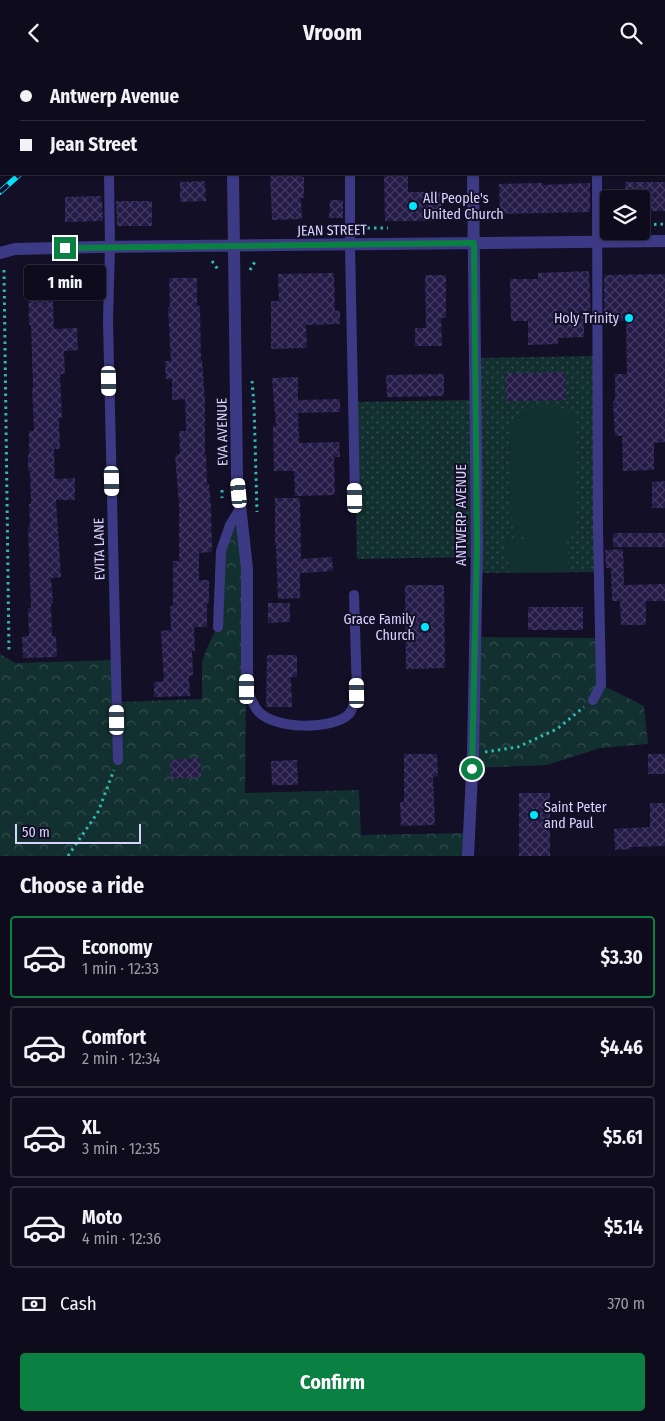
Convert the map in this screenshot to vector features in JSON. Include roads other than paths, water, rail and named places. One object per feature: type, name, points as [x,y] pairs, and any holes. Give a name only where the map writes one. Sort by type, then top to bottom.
[{"type":"street","name":"EVA AVENUE","points":[[233,175],[237,478],[247,569],[247,689]]},
{"type":"street","name":"ANTWERP AVENUE","points":[[468,856],[473,753],[477,547],[472,175]]},
{"type":"street","name":"JEAN STREET","points":[[0,253],[15,249],[110,247],[665,241]]},
{"type":"lane","name":"EVITA LANE","points":[[109,175],[108,321],[118,760]]},
{"type":"lane","points":[[350,175],[355,498]]},
{"type":"lane","points":[[592,700],[601,685],[598,529],[597,175]]},
{"type":"lane","points":[[218,627],[221,551],[230,525],[240,509]]},
{"type":"lane","points":[[247,689],[257,710],[269,720],[287,725],[303,726],[330,723],[350,713],[357,693],[354,595]]},
{"type":"railway","points":[[0,192],[19,175]]},
{"type":"place","name":"All People's United Church","points":[[413,206]]},
{"type":"place","name":"Holy Trinity","points":[[629,318]]},
{"type":"place","name":"Grace Family Church","points":[[425,627]]},
{"type":"place","name":"Saint Peter and Paul","points":[[534,815]]}]
